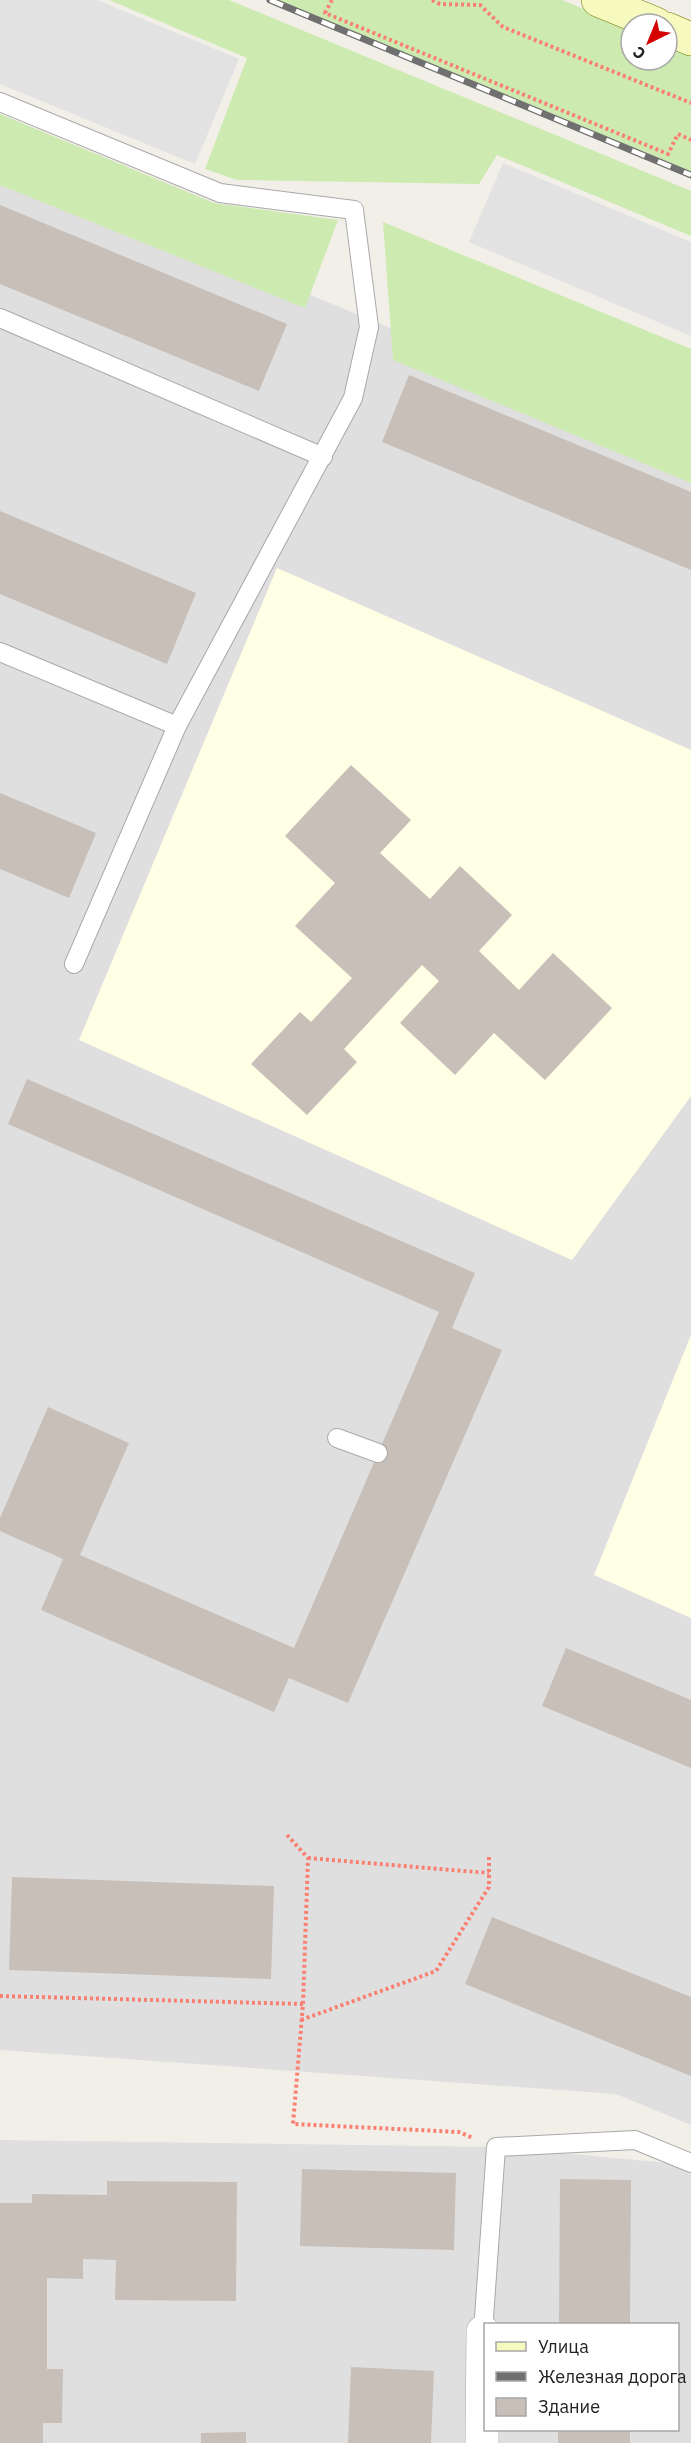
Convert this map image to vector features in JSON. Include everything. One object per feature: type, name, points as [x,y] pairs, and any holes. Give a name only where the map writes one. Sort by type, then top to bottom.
[{"type":"street","points":[[598,0],[627,12]]},
{"type":"street","points":[[482,2443],[483,2332]]},
{"type":"lane","points":[[0,102],[220,193],[354,210],[369,327],[353,398],[177,726],[74,964]]},
{"type":"lane","points":[[0,318],[323,457]]},
{"type":"lane","points":[[0,652],[177,726]]},
{"type":"lane","points":[[337,1438],[378,1453]]},
{"type":"lane","points":[[483,2332],[496,2147],[635,2140],[691,2163]]},
{"type":"path","points":[[332,0],[325,13],[668,154],[678,134],[691,140]]},
{"type":"path","points":[[432,0],[440,4],[480,5],[503,27],[691,103]]},
{"type":"path","points":[[287,1835],[308,1858],[489,1873]]},
{"type":"path","points":[[302,2020],[436,1971],[489,1887],[489,1855]]},
{"type":"path","points":[[308,1858],[303,2004],[293,2124],[459,2132],[496,2147]]},
{"type":"path","points":[[0,1996],[303,2004]]},
{"type":"shaded area","points":[[0,0],[97,0],[239,59],[195,164],[0,84]]},
{"type":"shaded area","points":[[503,163],[691,242],[691,336],[469,242]]},
{"type":"shaded area","points":[[0,166],[691,453],[691,2125],[616,2094],[0,2050]]},
{"type":"shaded area","points":[[277,568],[691,750],[691,1096],[572,1260],[79,1040]]},
{"type":"shaded area","points":[[691,1335],[691,1618],[594,1575]]},
{"type":"shaded area","points":[[0,2140],[496,2147],[668,2163],[691,2174],[691,2443],[0,2443]]},
{"type":"green space","points":[[109,0],[229,0],[691,191],[691,236],[497,155],[479,184],[237,180],[205,169],[247,58]]},
{"type":"green space","points":[[273,0],[562,0],[619,24],[619,72],[679,72],[679,49],[691,54],[691,175]]},
{"type":"green space","points":[[0,114],[214,203],[338,220],[305,308],[0,185]]},
{"type":"green space","points":[[383,222],[691,349],[691,483],[393,360]]},
{"type":"building","points":[[0,205],[287,324],[259,391],[0,284]]},
{"type":"building","points":[[409,375],[691,492],[691,570],[382,442]]},
{"type":"building","points":[[0,511],[196,593],[167,664],[0,594]]},
{"type":"building","points":[[351,765],[411,820],[380,853],[430,899],[460,866],[512,915],[479,951],[519,990],[553,953],[612,1008],[545,1080],[494,1033],[455,1075],[400,1023],[439,981],[422,965],[344,1049],[357,1062],[307,1115],[251,1064],[300,1012],[311,1022],[352,978],[295,926],[335,883],[285,836]]},
{"type":"building","points":[[0,793],[96,833],[69,898],[0,869]]},
{"type":"building","points":[[27,1079],[475,1273],[452,1328],[502,1350],[348,1703],[289,1678],[274,1712],[41,1610],[63,1559],[0,1531],[0,1518],[48,1407],[129,1443],[80,1555],[294,1648],[439,1312],[8,1124]]},
{"type":"building","points":[[566,1648],[691,1700],[691,1768],[542,1706]]},
{"type":"building","points":[[12,1877],[274,1886],[271,1979],[9,1970]]},
{"type":"building","points":[[492,1917],[691,1997],[691,2076],[465,1984]]},
{"type":"building","points":[[302,2169],[456,2173],[454,2250],[300,2246]]},
{"type":"building","points":[[560,2179],[631,2180],[630,2323],[559,2323]]},
{"type":"building","points":[[107,2181],[237,2182],[236,2301],[115,2300],[116,2260],[83,2259],[83,2279],[47,2278],[47,2369],[63,2369],[62,2423],[43,2423],[43,2443],[0,2443],[0,2203],[32,2203],[32,2194],[107,2195]]},
{"type":"building","points":[[351,2367],[434,2371],[431,2443],[348,2443]]},
{"type":"building","points":[[558,2431],[630,2431],[630,2443],[558,2443]]},
{"type":"building","points":[[246,2432],[246,2443],[201,2443],[201,2433]]},
{"type":"railway","points":[[270,0],[691,175]]}]
